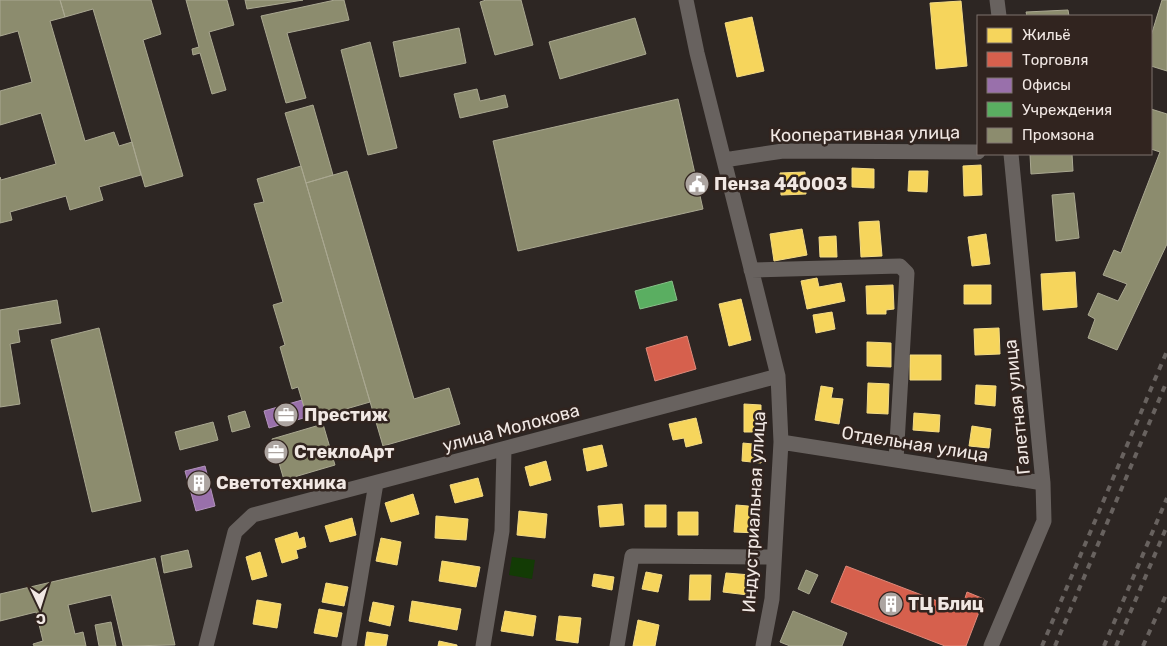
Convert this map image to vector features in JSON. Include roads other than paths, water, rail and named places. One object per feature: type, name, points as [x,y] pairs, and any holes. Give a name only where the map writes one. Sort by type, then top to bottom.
[{"type":"street","name":"Индустриальная улица","points":[[686,0],[697,53],[778,376],[781,442],[772,599],[763,646]]},
{"type":"street","points":[[997,0],[999,15]]},
{"type":"street","name":"Кооперативная улица","points":[[724,160],[783,151],[977,152]]},
{"type":"street","name":"Галетная улица","points":[[992,646],[1044,521],[1044,483],[1012,155]]},
{"type":"street","points":[[751,270],[900,266],[907,274],[896,460]]},
{"type":"street","name":"улица Молокова","points":[[206,646],[235,532],[253,515],[778,376]]},
{"type":"street","name":"Отдельная улица","points":[[781,442],[1044,483]]},
{"type":"street","points":[[483,646],[502,531],[504,449]]},
{"type":"street","points":[[349,646],[376,483]]},
{"type":"street","points":[[616,646],[632,556],[774,557]]},
{"type":"railway","points":[[1042,646],[1167,351]]},
{"type":"railway","points":[[1055,646],[1167,381]]},
{"type":"railway","points":[[1104,646],[1167,498]]},
{"type":"railway","points":[[1116,646],[1167,526]]},
{"type":"railway","points":[[1143,646],[1166,595]]},
{"type":"place","name":"Пенза 440003","points":[[697,184]]},
{"type":"place","name":"Престиж","points":[[286,415]]},
{"type":"place","name":"СтеклоАрт","points":[[276,452]]},
{"type":"place","name":"Светотехника","points":[[199,483]]},
{"type":"place","name":"ТЦ Блиц","points":[[891,604]]}]
